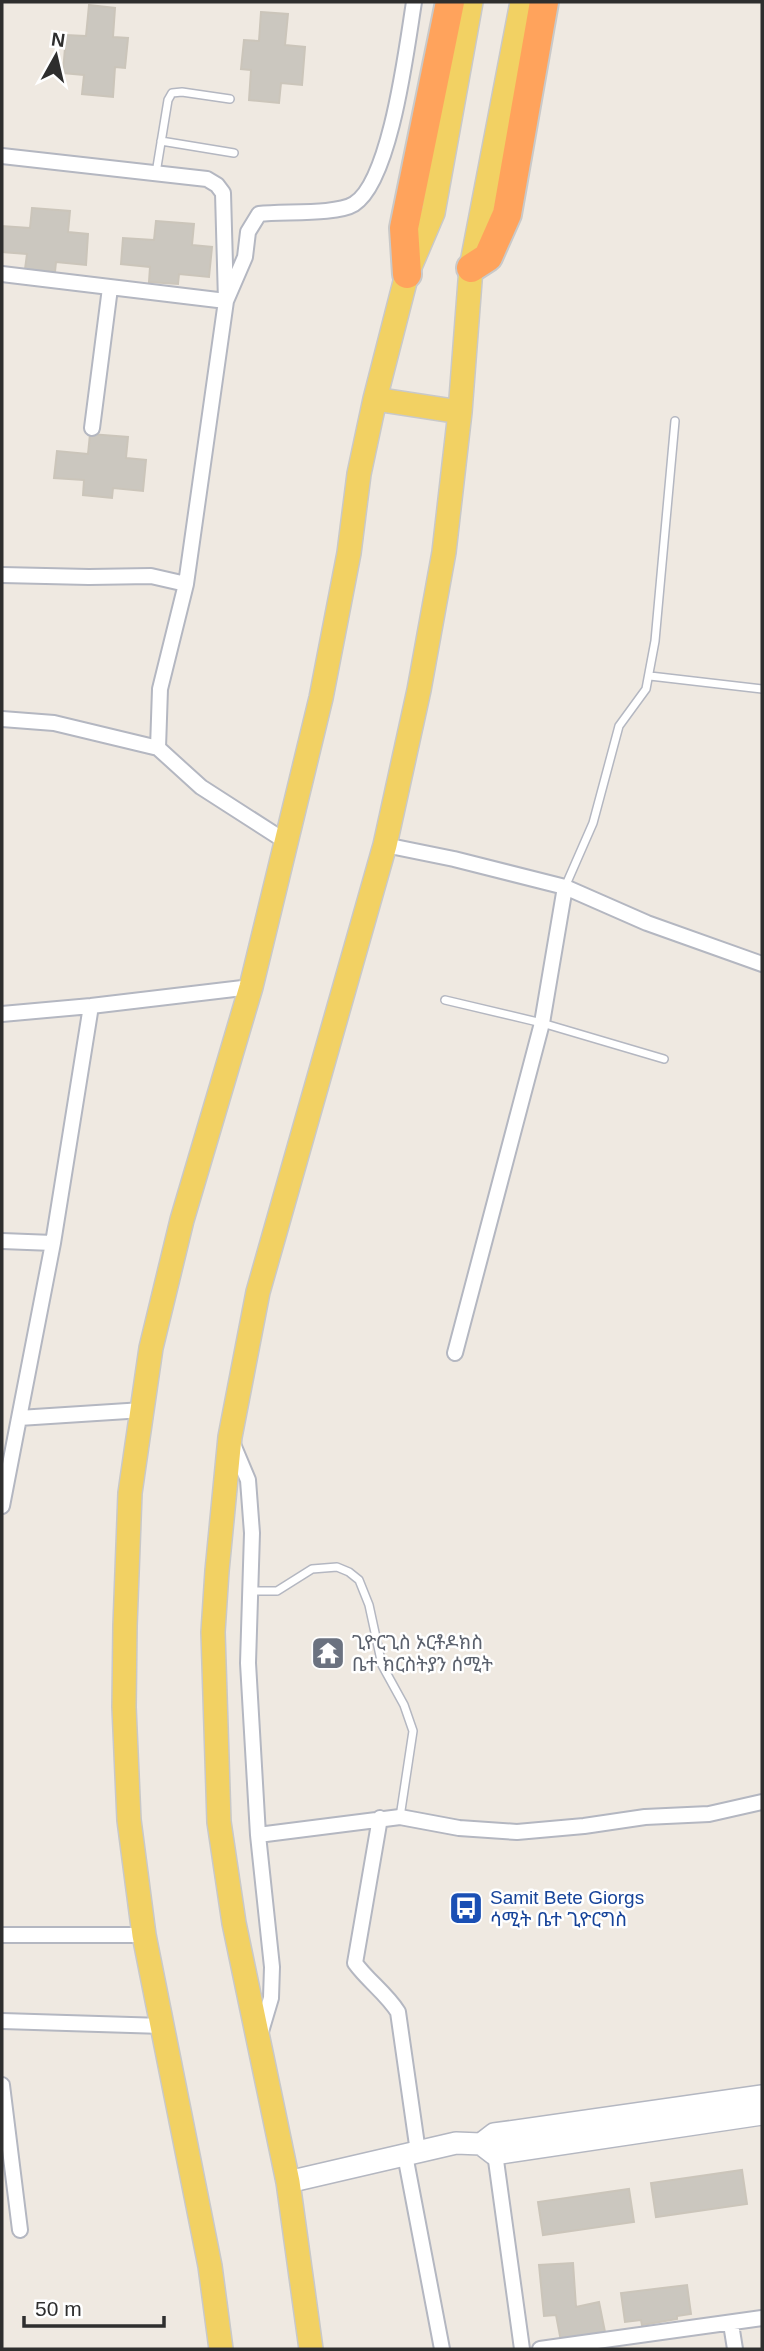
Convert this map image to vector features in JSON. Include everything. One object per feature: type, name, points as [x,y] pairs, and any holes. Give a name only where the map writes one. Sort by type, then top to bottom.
[{"type":"highway","points":[[407,274],[404,228],[450,2]]},
{"type":"highway","points":[[471,268],[488,257],[507,214],[544,2]]},
{"type":"main road","points":[[220,2349],[210,2266],[144,1935],[130,1820],[124,1707],[126,1549],[130,1493],[151,1348],[182,1220],[251,987],[321,698],[349,553],[359,474],[375,399],[407,274],[433,214],[471,2]]},
{"type":"main road","points":[[311,2349],[288,2182],[234,1923],[219,1809],[213,1632],[230,1437],[258,1292],[385,845],[419,690],[440,577],[460,412],[471,268],[522,2]]},
{"type":"main road","points":[[375,399],[460,412]]},
{"type":"street","points":[[226,301],[244,257],[248,232],[259,214],[340,208],[355,204],[367,190],[381,163],[396,108],[414,2]]},
{"type":"street","points":[[2,156],[207,179],[223,193],[226,301],[186,584],[160,689],[158,748]]},
{"type":"street","points":[[2,275],[226,301]]},
{"type":"street","points":[[92,428],[110,288]]},
{"type":"street","points":[[2,575],[89,578],[151,576],[186,584]]},
{"type":"street","points":[[2,719],[54,723],[158,748],[201,787],[285,841]]},
{"type":"street","points":[[385,845],[565,887],[647,923],[762,964]]},
{"type":"street","points":[[455,1353],[541,1023],[565,887]]},
{"type":"street","points":[[2,1014],[251,987]]},
{"type":"street","points":[[2,1506],[53,1243],[91,1006]]},
{"type":"street","points":[[2,1241],[53,1243]]},
{"type":"street","points":[[19,1418],[142,1410]]},
{"type":"street","points":[[230,1437],[248,1480],[252,1533],[248,1663],[258,1835],[272,1967],[271,1998],[258,2040]]},
{"type":"street","points":[[258,1835],[400,1817],[458,1828],[517,1832],[645,1817],[709,1814],[762,1802]]},
{"type":"street","points":[[380,1818],[355,1963],[398,2012],[412,2153],[442,2349]]},
{"type":"street","points":[[2,1936],[144,1935]]},
{"type":"street","points":[[2,2021],[163,2026]]},
{"type":"street","points":[[2,2085],[20,2230]]},
{"type":"street","points":[[490,2144],[762,2096]]},
{"type":"street","points":[[288,2182],[456,2143],[490,2144],[762,2114]]},
{"type":"street","points":[[490,2144],[522,2349]]},
{"type":"street","points":[[540,2349],[762,2318]]},
{"type":"street","points":[[732,2324],[735,2349]]},
{"type":"lane","points":[[156,173],[168,100],[172,93],[230,99]]},
{"type":"lane","points":[[161,141],[234,153]]},
{"type":"lane","points":[[565,887],[593,823],[619,726],[646,688],[650,676],[656,641],[675,421]]},
{"type":"lane","points":[[650,676],[762,689]]},
{"type":"lane","points":[[445,1000],[541,1023],[664,1059]]},
{"type":"lane","points":[[250,1591],[277,1591],[313,1569],[337,1567],[359,1580],[369,1605],[382,1665],[404,1704],[413,1731],[400,1817]]},
{"type":"building","points":[[89,5],[115,8],[113,37],[128,38],[125,68],[115,67],[113,97],[82,94],[84,75],[63,73],[66,35],[86,36]]},
{"type":"building","points":[[261,12],[288,14],[285,45],[305,47],[302,85],[281,83],[279,103],[249,100],[251,70],[241,69],[244,40],[259,41]]},
{"type":"building","points":[[32,208],[70,211],[68,232],[88,234],[86,265],[56,262],[55,272],[25,269],[27,254],[2,252],[2,226],[30,228]]},
{"type":"building","points":[[156,221],[194,224],[192,245],[212,247],[209,277],[179,274],[178,284],[149,282],[150,267],[121,264],[123,238],[154,240]]},
{"type":"building","points":[[90,434],[128,437],[126,458],[146,460],[143,491],[113,488],[112,498],[83,495],[84,480],[54,478],[57,451],[88,454]]},
{"type":"building","points":[[742,2170],[747,2204],[656,2217],[651,2183]]},
{"type":"building","points":[[629,2189],[634,2222],[543,2235],[538,2202]]},
{"type":"building","points":[[573,2263],[576,2307],[599,2302],[605,2332],[561,2341],[556,2315],[544,2316],[539,2265]]},
{"type":"building","points":[[687,2285],[691,2314],[642,2325],[641,2320],[625,2322],[621,2293]]},
{"type":"place","name":"ጊዮርጊስ ኦርቶዶክስ ቤተ ክርስትያን ሰሚት","points":[[328,1653]]},
{"type":"place","name":"Samit Bete Giorgs ሳሚት ቤተ ጊዮርግስ","points":[[466,1908]]}]
